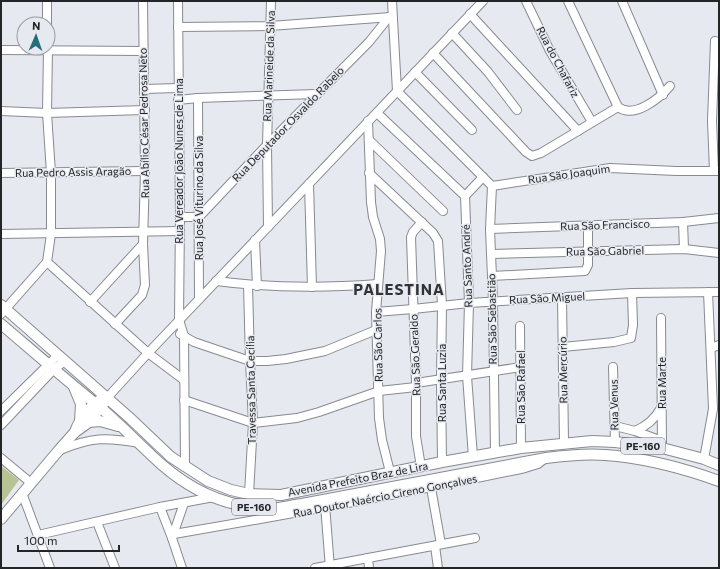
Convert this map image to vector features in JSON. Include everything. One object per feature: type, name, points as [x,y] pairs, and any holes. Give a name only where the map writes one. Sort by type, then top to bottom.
[{"type":"main road","name":"Avenida Prefeito Braz de Lira","points":[[2,309],[62,358],[170,457],[208,481],[231,490],[249,494],[281,495],[442,462],[521,448],[564,443]]},
{"type":"main road","name":"Avenida Prefeito Braz de Lira","points":[[1,324],[72,383],[161,464],[180,479],[196,490],[235,504],[278,508],[325,504],[566,455],[616,456],[662,464],[719,481]]},
{"type":"main road","points":[[72,383],[81,404],[84,421]]},
{"type":"main road","points":[[1,519],[84,421],[107,398]]},
{"type":"main road","points":[[84,421],[106,422],[122,427]]},
{"type":"main road","name":"PE-160","points":[[564,443],[592,441],[662,445],[719,465]]},
{"type":"street","points":[[46,1],[47,16]]},
{"type":"street","name":"Rua Abílio César Pedrosa Neto","points":[[115,324],[138,300],[144,290],[145,276],[143,244],[145,110],[143,1]]},
{"type":"street","name":"Rua Vereador João Nunes de Lima","points":[[178,1],[180,217],[179,320]]},
{"type":"street","name":"Rua Marineide da Silva","points":[[268,227],[267,145],[271,1]]},
{"type":"street","points":[[392,1],[391,17],[397,91],[492,186]]},
{"type":"street","points":[[107,398],[179,320],[483,1]]},
{"type":"street","name":"Rua do Chafariz","points":[[526,1],[554,59],[592,122]]},
{"type":"street","points":[[568,1],[618,107],[622,110],[631,111],[649,104],[663,95],[670,86]]},
{"type":"street","points":[[622,1],[663,95]]},
{"type":"street","points":[[470,14],[578,131]]},
{"type":"street","points":[[178,27],[270,26],[391,17]]},
{"type":"street","name":"Rua Deputador Osvaldo Rabelo","points":[[199,217],[316,94],[369,42],[391,17]]},
{"type":"street","points":[[452,33],[488,72],[517,110]]},
{"type":"street","points":[[715,41],[717,171]]},
{"type":"street","points":[[56,49],[143,51]]},
{"type":"street","points":[[1,50],[16,50]]},
{"type":"street","points":[[433,53],[526,152],[532,156],[541,153],[618,107]]},
{"type":"street","points":[[2,309],[47,262],[51,234],[47,113],[48,56]]},
{"type":"street","points":[[416,72],[472,130]]},
{"type":"street","points":[[144,89],[178,88]]},
{"type":"street","points":[[178,100],[316,94]]},
{"type":"street","name":"Rua José Viturino da Silva","points":[[198,98],[199,299]]},
{"type":"street","points":[[1,111],[47,113],[145,110]]},
{"type":"street","points":[[377,112],[465,196],[483,177]]},
{"type":"street","name":"Rua São Carlos","points":[[368,121],[370,140],[369,173],[372,210],[380,239],[380,265],[376,312],[380,429],[390,472]]},
{"type":"street","points":[[370,140],[443,211]]},
{"type":"street","name":"Rua São Joaquim","points":[[492,186],[610,168],[717,171]]},
{"type":"street","name":"Rua Pedro Assis Aragão","points":[[1,173],[145,171]]},
{"type":"street","name":"Rua Santa Luzia","points":[[369,173],[422,222],[433,233],[438,241],[442,305],[442,462]]},
{"type":"street","points":[[309,184],[312,287]]},
{"type":"street","name":"Rua São Sebastião","points":[[492,186],[490,229],[493,301],[495,453]]},
{"type":"street","name":"Rua Santo André","points":[[465,196],[468,303],[467,376],[473,457]]},
{"type":"street","points":[[180,217],[199,217]]},
{"type":"street","name":"Rua São Francisco","points":[[490,229],[683,222],[719,218]]},
{"type":"street","name":"Rua São Geraldo","points":[[421,467],[416,436],[416,385],[411,237],[413,232],[422,222]]},
{"type":"street","points":[[683,222],[684,250]]},
{"type":"street","points":[[492,276],[579,272],[587,269],[588,226]]},
{"type":"street","points":[[1,234],[144,233],[180,231]]},
{"type":"street","points":[[255,240],[257,286]]},
{"type":"street","points":[[90,302],[143,244]]},
{"type":"street","name":"Rua São Gabriel","points":[[491,254],[684,250],[719,253]]},
{"type":"street","points":[[47,262],[148,353],[184,380]]},
{"type":"street","points":[[216,281],[257,286],[336,287],[378,284]]},
{"type":"street","name":"Travessa Santa Cecília","points":[[248,285],[253,423],[249,494]]},
{"type":"street","points":[[704,459],[716,398],[711,348],[708,292]]},
{"type":"street","name":"Rua São Miguel","points":[[376,312],[493,301],[632,293],[719,292]]},
{"type":"street","points":[[563,347],[614,342],[631,338],[633,325],[632,293]]},
{"type":"street","name":"Rua Mercúrio","points":[[562,297],[564,443]]},
{"type":"street","name":"Rua Marte","points":[[661,318],[662,445]]},
{"type":"street","points":[[179,320],[184,336],[185,467]]},
{"type":"street","name":"Rua São Rafael","points":[[520,326],[521,448]]},
{"type":"street","points":[[171,329],[194,342],[250,361],[286,358],[324,351],[376,330]]},
{"type":"street","points":[[711,348],[719,345]]},
{"type":"street","points":[[1,411],[62,358]]},
{"type":"street","points":[[1,425],[51,367]]},
{"type":"street","points":[[184,400],[253,423],[297,418],[379,391],[521,367]]},
{"type":"street","name":"Rua Venus","points":[[614,367],[615,442]]},
{"type":"street","points":[[635,431],[642,428],[655,418],[662,407]]},
{"type":"street","points":[[615,426],[635,431],[662,445]]},
{"type":"street","points":[[59,450],[83,442],[104,438],[139,443]]},
{"type":"street","points":[[1,458],[31,483]]},
{"type":"street","name":"Rua Doutor Naércio Cireno Gonçalves","points":[[173,536],[325,504],[431,488],[525,468],[538,464],[546,458]]},
{"type":"street","points":[[431,488],[438,545],[438,568]]},
{"type":"street","points":[[22,493],[50,568]]},
{"type":"street","points":[[38,535],[160,507],[214,497]]},
{"type":"street","points":[[173,536],[184,503]]},
{"type":"street","points":[[325,504],[330,567]]},
{"type":"street","points":[[160,507],[173,536],[182,568]]},
{"type":"street","points":[[97,522],[115,568]]},
{"type":"street","points":[[315,568],[348,565],[368,558],[475,538]]},
{"type":"street","points":[[368,558],[369,568]]},
{"type":"green space","points":[[1,466],[19,480],[1,505]]},
{"type":"district","name":"PALESTINA","points":[[399,290]]}]
